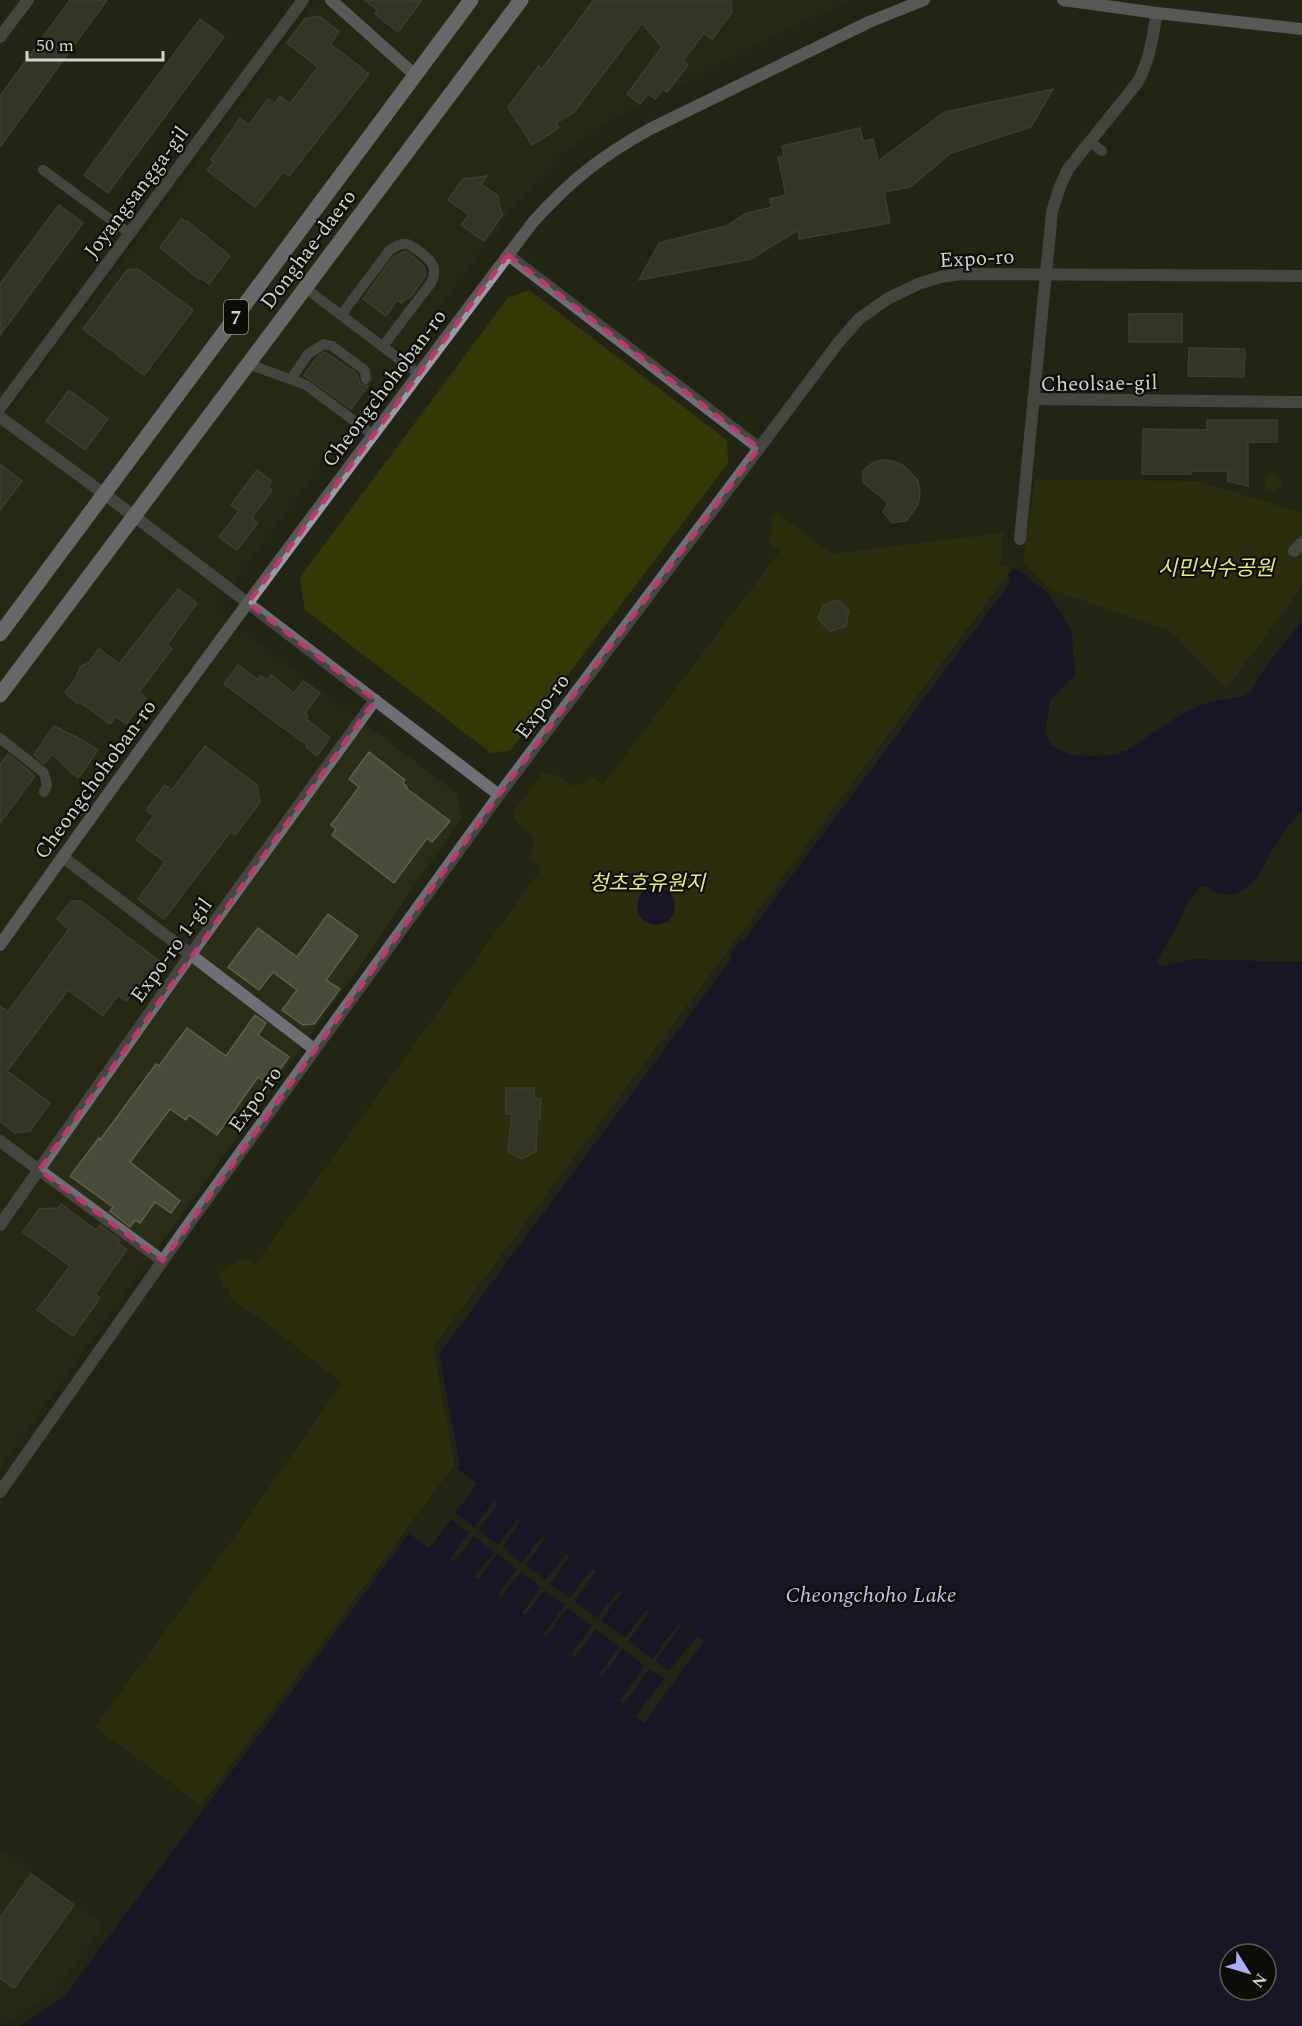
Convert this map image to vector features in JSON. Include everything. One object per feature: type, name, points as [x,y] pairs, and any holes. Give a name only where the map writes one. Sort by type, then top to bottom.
[{"type":"main road","name":"Donghae-daero","points":[[0,634],[471,0]]},
{"type":"main road","name":"Donghae-daero","points":[[0,695],[521,0]]},
{"type":"street","points":[[0,37],[28,0]]},
{"type":"street","name":"Joyangsangga-gil","points":[[0,408],[303,0]]},
{"type":"street","points":[[331,0],[415,75]]},
{"type":"street","name":"Cheongchohoban-ro","points":[[0,945],[373,435],[533,222],[561,192],[589,167],[621,146],[860,26],[911,3],[924,0]]},
{"type":"street","points":[[1064,0],[1302,29]]},
{"type":"street","points":[[1033,399],[1052,212],[1059,189],[1068,169],[1137,83],[1149,57],[1156,13]]},
{"type":"street","points":[[508,255],[759,448]]},
{"type":"street","name":"Expo-ro","points":[[1,1490],[499,795],[759,448],[859,319],[902,290],[940,277],[963,274],[1302,276]]},
{"type":"street","name":"Cheolsae-gil","points":[[1020,538],[1033,399],[1302,402]]},
{"type":"street","points":[[0,417],[105,494],[499,795]]},
{"type":"street","name":"Expo-ro 1-gil","points":[[0,1225],[191,954],[375,700]]},
{"type":"street","points":[[63,857],[315,1049]]},
{"type":"street","points":[[0,1141],[163,1261]]},
{"type":"lane","points":[[1089,141],[1102,151]]},
{"type":"lane","points":[[43,170],[129,233]]},
{"type":"lane","points":[[341,315],[389,251],[399,245],[410,245],[431,261],[434,275],[431,283],[383,346]]},
{"type":"lane","points":[[305,288],[419,374]]},
{"type":"lane","points":[[291,379],[308,354],[324,344],[332,346],[362,368],[366,379]]},
{"type":"lane","points":[[248,364],[306,385],[373,435]]},
{"type":"lane","points":[[332,404],[345,405]]},
{"type":"lane","points":[[0,738],[44,773],[47,785],[44,792]]},
{"type":"highlighted area","points":[[508,255],[759,448],[499,795],[163,1261],[39,1170],[375,700],[248,603]]},
{"type":"shaded area","points":[[316,0],[853,0],[801,23],[614,118],[562,154],[516,204],[214,609],[458,794],[461,818],[359,967],[0,1468],[0,424]]},
{"type":"shaded area","points":[[0,1849],[104,1924],[54,1993],[0,2026]]},
{"type":"green space","points":[[529,290],[727,440],[728,463],[511,750],[491,753],[305,610],[300,577],[508,298]]},
{"type":"green space","points":[[1271,473],[1277,474],[1281,480],[1281,486],[1274,491],[1264,485],[1266,476]]},
{"type":"green space","name":"시민식수공원","points":[[1035,480],[1198,481],[1302,513],[1302,587],[1226,689],[1171,631],[1050,589],[1023,563]]},
{"type":"green space","name":"청초호유원지","points":[[776,512],[832,554],[1003,533],[1000,565],[1013,567],[433,1347],[454,1465],[201,1805],[95,1727],[241,1528],[342,1383],[229,1297],[229,1288],[223,1287],[219,1272],[244,1258],[255,1265],[542,868],[530,859],[533,840],[517,822],[513,813],[542,773],[555,775],[574,786],[582,784],[591,776],[603,785],[780,551],[769,542],[773,529],[771,519]]},
{"type":"water","name":"Cheongchoho Lake","points":[[1014,569],[1019,570],[1049,594],[1071,631],[1076,675],[1051,699],[1045,731],[1051,745],[1069,754],[1099,757],[1127,750],[1183,713],[1212,701],[1240,697],[1250,693],[1265,667],[1302,621],[1302,811],[1280,838],[1258,876],[1247,887],[1227,895],[1202,886],[1188,902],[1156,963],[1161,966],[1193,959],[1302,962],[1302,2026],[20,2026],[64,1997],[460,1465],[439,1354],[732,958],[731,953],[740,941],[744,940],[1010,583],[1008,575]]},
{"type":"water","points":[[656,887],[670,892],[675,906],[670,920],[656,925],[642,920],[637,906],[642,892]]},
{"type":"pier","points":[[455,1467],[477,1484],[455,1513],[474,1527],[494,1501],[498,1504],[478,1530],[498,1545],[517,1519],[520,1522],[502,1547],[522,1563],[542,1536],[544,1539],[526,1566],[546,1580],[566,1554],[569,1557],[550,1583],[570,1598],[592,1569],[596,1572],[574,1601],[597,1618],[619,1590],[622,1592],[601,1621],[625,1638],[646,1610],[649,1613],[628,1641],[652,1659],[679,1623],[682,1625],[655,1661],[669,1671],[698,1636],[704,1641],[644,1723],[635,1717],[664,1679],[650,1669],[623,1704],[619,1702],[645,1666],[623,1649],[601,1677],[598,1675],[619,1646],[596,1629],[575,1657],[571,1654],[592,1626],[568,1608],[546,1637],[543,1635],[565,1605],[545,1590],[525,1615],[522,1613],[541,1587],[521,1572],[501,1597],[498,1594],[517,1569],[497,1554],[478,1579],[474,1577],[494,1552],[474,1536],[454,1562],[450,1559],[469,1533],[451,1519],[429,1548],[407,1532]]},
{"type":"building","points":[[70,0],[107,0],[0,147],[0,96]]},
{"type":"building","points":[[364,0],[422,0],[398,32],[375,14],[378,10]]},
{"type":"building","points":[[594,0],[731,0],[732,12],[712,39],[704,33],[683,61],[688,65],[667,92],[663,89],[655,99],[648,94],[640,104],[627,94],[662,47],[642,23],[574,112],[556,123],[559,128],[532,145],[508,107],[539,66],[542,69]]},
{"type":"building","points":[[319,16],[339,32],[330,44],[369,74],[289,176],[283,172],[255,207],[207,170],[214,162],[211,160],[240,118],[249,125],[268,99],[275,104],[280,96],[290,104],[318,67],[287,43],[305,19]]},
{"type":"building","points":[[200,19],[224,37],[108,193],[84,175]]},
{"type":"building","points":[[1053,89],[1031,127],[951,153],[910,187],[884,192],[890,223],[799,239],[798,230],[751,259],[639,280],[659,243],[726,226],[747,213],[772,207],[770,199],[786,195],[778,157],[784,156],[782,146],[860,128],[863,141],[873,139],[878,161],[945,112]]},
{"type":"building","points":[[487,176],[481,184],[498,196],[503,214],[484,241],[461,225],[469,215],[448,200],[463,179]]},
{"type":"building","points":[[59,205],[83,223],[0,335],[0,284]]},
{"type":"building","points":[[181,219],[187,221],[230,256],[209,284],[199,279],[160,247]]},
{"type":"building","points":[[406,251],[424,266],[426,275],[410,298],[405,299],[402,303],[397,300],[386,316],[363,299],[394,256]]},
{"type":"building","points":[[138,269],[193,310],[144,375],[83,329],[127,270]]},
{"type":"building","points":[[1129,314],[1182,314],[1182,342],[1129,342]]},
{"type":"building","points":[[1189,348],[1245,349],[1244,377],[1188,376]]},
{"type":"building","points":[[325,352],[357,374],[360,384],[368,386],[351,409],[304,375],[318,356]]},
{"type":"building","points":[[69,390],[108,419],[85,450],[46,421]]},
{"type":"building","points":[[1207,420],[1277,420],[1277,442],[1248,442],[1248,486],[1227,481],[1228,471],[1142,474],[1143,429],[1207,430]]},
{"type":"building","points":[[881,460],[903,465],[918,480],[920,493],[918,505],[906,521],[892,523],[883,512],[888,503],[863,482],[863,471],[871,464]]},
{"type":"building","points":[[0,464],[22,481],[0,510]]},
{"type":"building","points":[[257,470],[272,481],[268,487],[272,490],[252,518],[258,523],[237,550],[219,537],[239,511],[231,505]]},
{"type":"building","points":[[178,589],[197,603],[167,645],[172,649],[139,692],[146,698],[126,724],[116,716],[110,724],[65,693],[76,678],[80,667],[90,661],[99,649],[119,664]]},
{"type":"building","points":[[838,600],[849,611],[846,626],[830,631],[818,619],[823,605]]},
{"type":"building","points":[[238,665],[258,680],[261,676],[267,680],[271,675],[294,693],[303,681],[320,693],[305,713],[308,716],[306,719],[330,738],[317,756],[306,747],[307,745],[224,684]]},
{"type":"building","points":[[54,726],[98,750],[78,778],[52,754],[44,764],[34,755]]},
{"type":"building","points":[[205,746],[257,785],[260,802],[235,835],[231,831],[164,919],[138,899],[165,862],[136,840],[154,816],[147,811],[149,806],[165,785],[172,790]]},
{"type":"building","points":[[369,752],[405,780],[403,783],[406,788],[450,821],[432,842],[427,838],[394,883],[332,835],[336,829],[331,825],[359,787],[349,779]]},
{"type":"building","points":[[8,754],[35,776],[0,823],[0,765]]},
{"type":"building","points":[[71,901],[81,901],[164,965],[147,988],[140,983],[126,1001],[118,995],[103,1016],[68,990],[7,1071],[50,1103],[30,1131],[15,1133],[0,1121],[0,1006],[8,1012],[69,929],[57,919]]},
{"type":"building","points":[[328,914],[358,936],[326,980],[340,989],[314,1024],[303,1025],[282,1010],[297,990],[273,972],[259,990],[228,967],[258,928],[297,957]]},
{"type":"building","points":[[255,1015],[266,1023],[258,1035],[289,1057],[269,1085],[258,1077],[217,1135],[189,1115],[186,1120],[170,1109],[130,1162],[180,1201],[171,1213],[155,1202],[140,1223],[135,1220],[130,1227],[110,1211],[113,1207],[70,1176],[99,1138],[100,1140],[156,1064],[159,1066],[187,1028],[226,1056]]},
{"type":"building","points":[[506,1088],[534,1088],[534,1099],[541,1099],[540,1119],[537,1119],[536,1151],[522,1159],[508,1151],[512,1114],[506,1114]]},
{"type":"building","points":[[61,1204],[96,1230],[100,1225],[120,1240],[118,1243],[127,1250],[95,1294],[100,1298],[73,1336],[37,1310],[70,1266],[23,1232],[39,1209],[58,1208]]},
{"type":"building","points":[[31,1874],[74,1905],[14,1988],[0,1978],[0,1918]]}]
